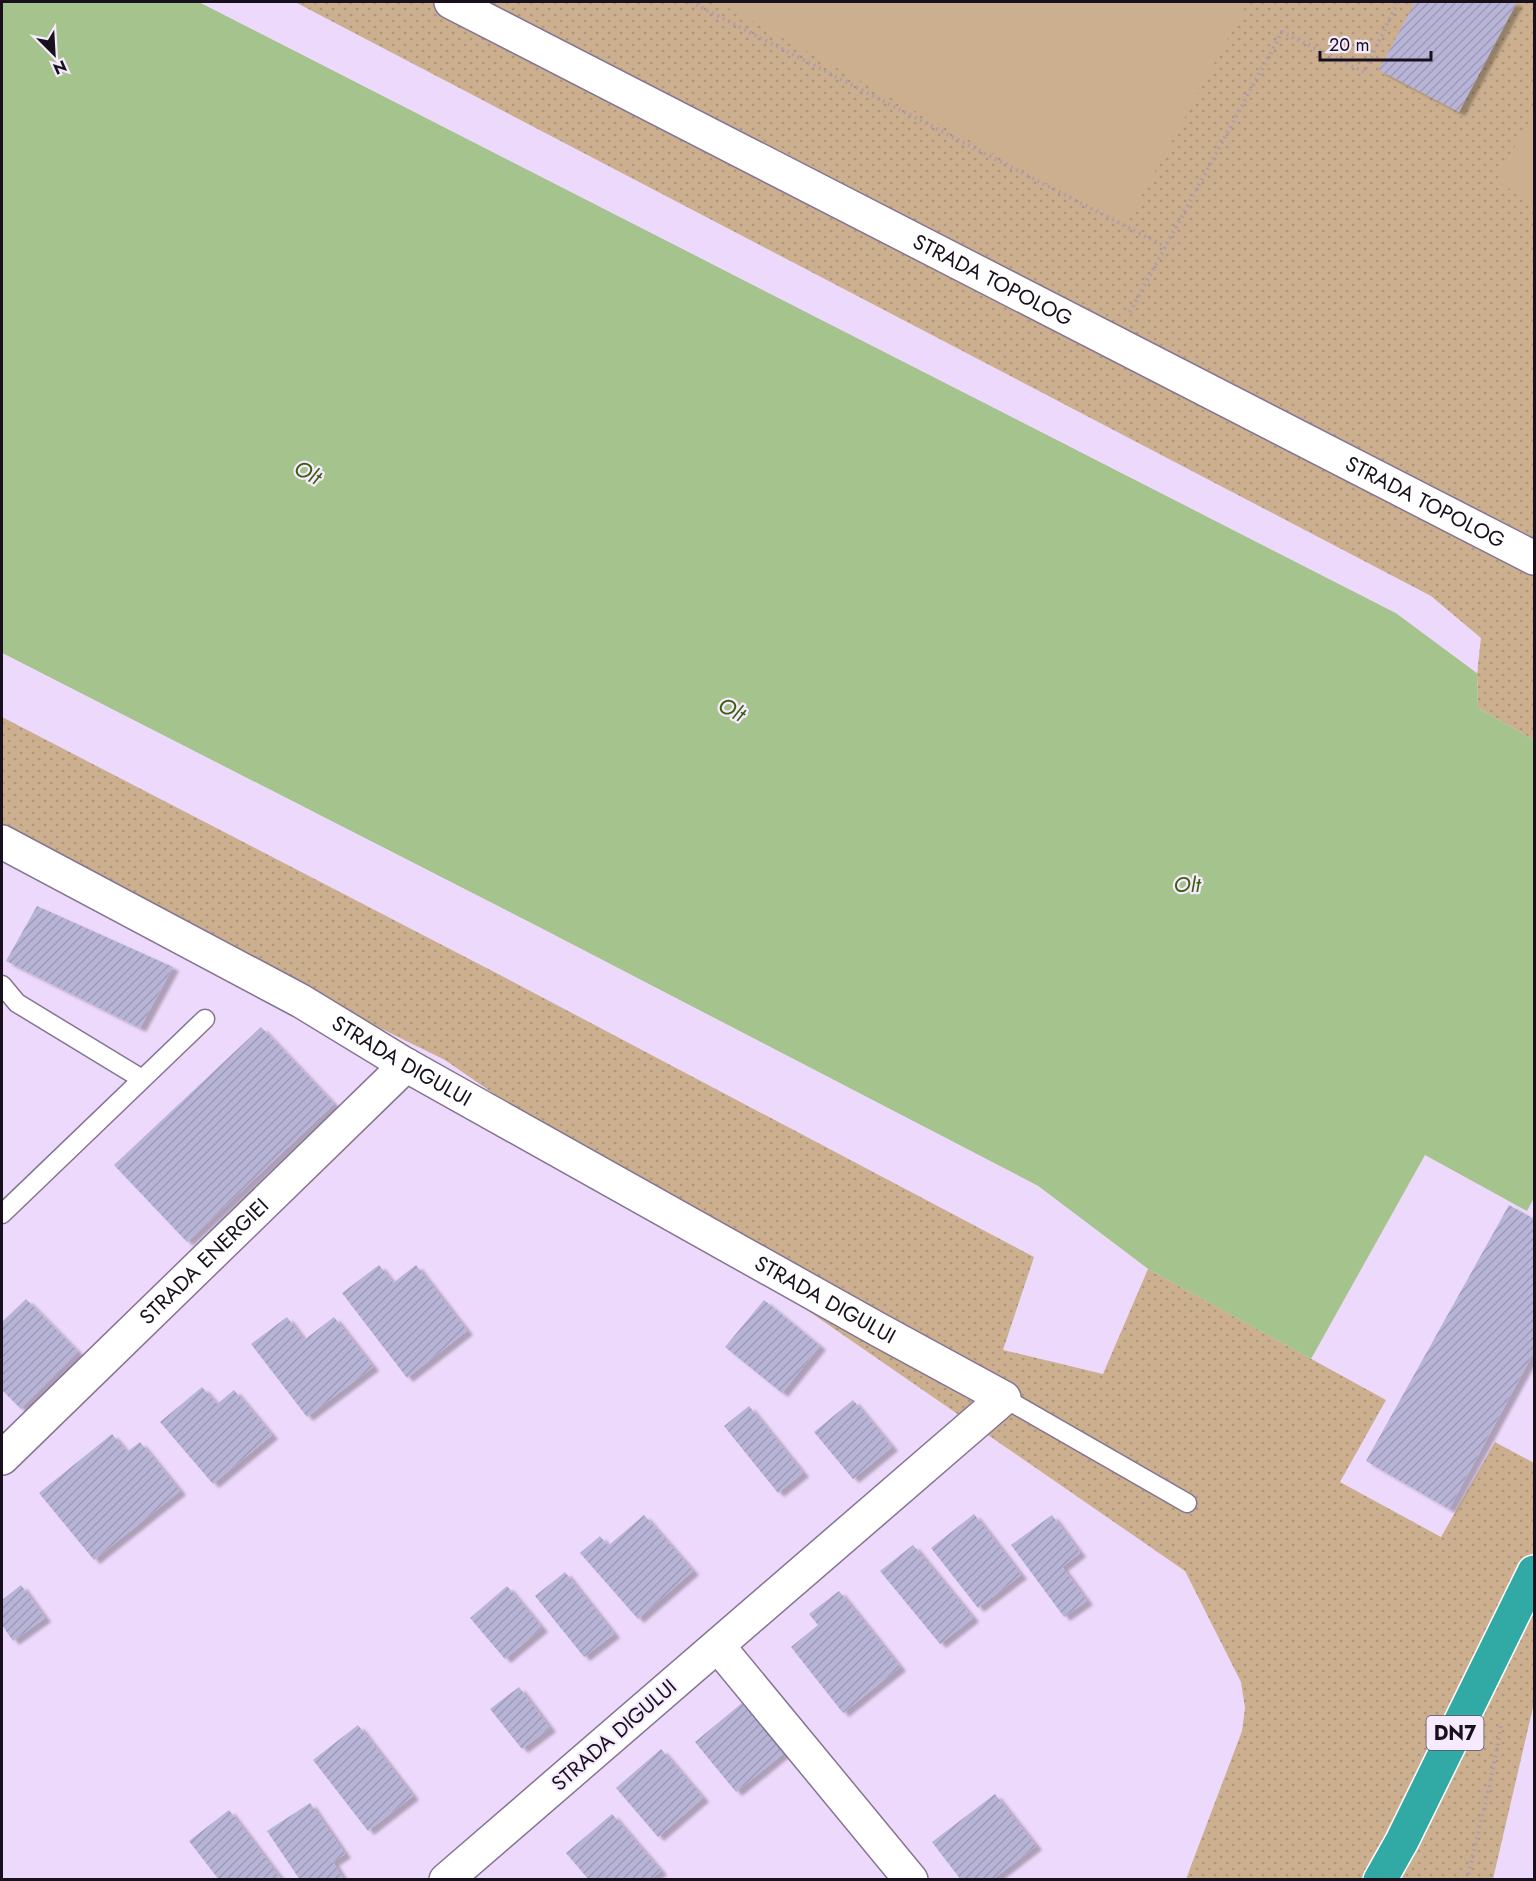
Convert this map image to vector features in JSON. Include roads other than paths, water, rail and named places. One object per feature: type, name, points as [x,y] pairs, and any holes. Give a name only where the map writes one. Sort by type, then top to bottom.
[{"type":"highway","name":"DN7","points":[[1380,1880],[1402,1841],[1534,1572]]},
{"type":"street","name":"STRADA TOPOLOG","points":[[451,2],[1534,558]]},
{"type":"street","name":"STRADA DIGULUI","points":[[2,842],[301,1001],[406,1065],[1004,1398],[446,1880]]},
{"type":"street","name":"STRADA ENERGIEI","points":[[2,1458],[406,1065]]},
{"type":"street","points":[[718,1646],[911,1880]]},
{"type":"lane","points":[[2,985],[16,1003],[142,1079]]},
{"type":"lane","points":[[2,1214],[205,1019]]},
{"type":"lane","points":[[1004,1398],[1187,1503]]},
{"type":"water","name":"Olt","points":[[2,2],[199,2],[1396,613],[1477,673],[1478,708],[1534,740],[1534,1198],[1527,1211],[1425,1155],[1311,1359],[1148,1269],[1038,1186],[533,924],[2,653]]}]
